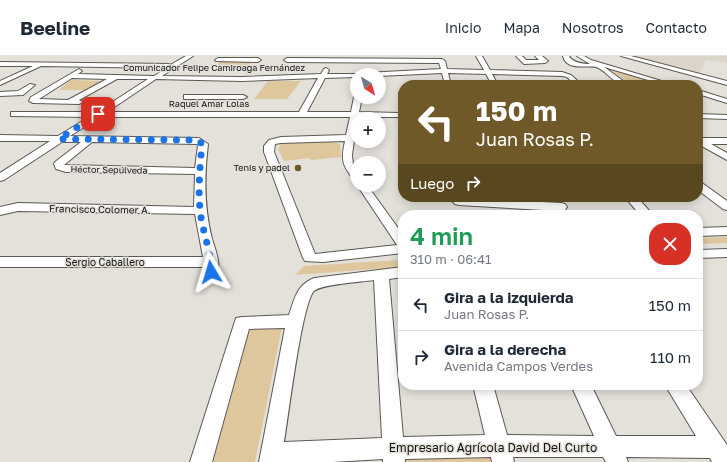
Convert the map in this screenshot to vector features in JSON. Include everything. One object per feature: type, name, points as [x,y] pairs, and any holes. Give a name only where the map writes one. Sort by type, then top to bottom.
[{"type":"street","points":[[0,178],[190,56]]},
{"type":"street","points":[[479,56],[492,80]]},
{"type":"street","points":[[519,56],[524,62],[545,61],[538,56]]},
{"type":"street","points":[[567,56],[565,57],[570,63],[578,66],[598,66]]},
{"type":"street","points":[[580,56],[619,80]]},
{"type":"street","points":[[624,56],[727,84]]},
{"type":"street","points":[[0,64],[14,59]]},
{"type":"street","points":[[287,60],[442,60],[447,80]]},
{"type":"street","points":[[293,66],[298,61]]},
{"type":"street","points":[[302,115],[331,61]]},
{"type":"street","points":[[366,68],[367,61]]},
{"type":"street","points":[[589,61],[655,80]]},
{"type":"street","points":[[199,78],[215,63],[255,63],[241,78]]},
{"type":"street","points":[[0,64],[175,66]]},
{"type":"street","points":[[0,83],[42,64]]},
{"type":"street","points":[[84,102],[33,101],[71,76],[91,65]]},
{"type":"street","points":[[386,76],[403,76],[444,71],[537,73],[566,74],[573,80]]},
{"type":"street","points":[[284,78],[288,72]]},
{"type":"street","points":[[537,73],[543,80]]},
{"type":"street","name":"Comunicador Felipe Camiroaga Fernández","points":[[71,76],[154,78],[284,78],[350,75]]},
{"type":"street","points":[[70,102],[116,77]]},
{"type":"street","points":[[211,78],[185,99],[243,97]]},
{"type":"street","points":[[0,94],[20,93],[32,85]]},
{"type":"street","points":[[703,94],[727,101]]},
{"type":"street","points":[[703,96],[709,96]]},
{"type":"street","name":"Raquel Amar Lolas","points":[[14,114],[350,115]]},
{"type":"street","name":"Raquel Amar Lolas","points":[[386,115],[398,115]]},
{"type":"street","points":[[703,116],[727,117]]},
{"type":"street","points":[[0,138],[199,141],[202,144],[199,171],[200,211]]},
{"type":"street","points":[[0,148],[17,138]]},
{"type":"street","points":[[350,168],[348,165],[347,156],[350,138],[280,140],[272,142],[269,146],[269,152],[310,258],[323,258],[398,250]]},
{"type":"street","name":"Héctor Sepúlveda","points":[[89,140],[59,164],[60,167],[66,169],[199,171]]},
{"type":"street","points":[[703,141],[727,141]]},
{"type":"street","points":[[703,143],[727,157]]},
{"type":"street","points":[[703,189],[727,206]]},
{"type":"street","points":[[367,192],[398,238]]},
{"type":"street","points":[[509,202],[560,204]]},
{"type":"street","points":[[548,202],[560,204]]},
{"type":"street","points":[[635,202],[643,210]]},
{"type":"street","name":"Francisco Colomer A.","points":[[0,210],[18,207],[200,211]]},
{"type":"street","name":"Sergio Caballero","points":[[0,262],[211,267],[200,211]]},
{"type":"street","points":[[703,232],[727,231]]},
{"type":"street","points":[[703,254],[727,253]]},
{"type":"street","points":[[270,458],[296,321],[306,290],[310,286],[319,282],[398,272]]},
{"type":"street","points":[[381,274],[394,455]]},
{"type":"street","points":[[201,462],[242,323],[296,321]]},
{"type":"street","points":[[484,390],[501,454]]},
{"type":"street","points":[[583,390],[614,455]]},
{"type":"street","points":[[678,390],[720,455]]},
{"type":"street","name":"Empresario Agrícola David Del Curto","points":[[270,458],[501,454],[720,455]]},
{"type":"shaded area","points":[[630,56],[727,56],[727,63],[706,60],[699,74]]},
{"type":"shaded area","points":[[221,61],[252,61],[248,68],[215,67]]},
{"type":"shaded area","points":[[608,69],[650,80],[626,80]]},
{"type":"shaded area","points":[[71,80],[101,81],[86,90],[59,90]]},
{"type":"shaded area","points":[[268,81],[301,81],[287,99],[254,99]]},
{"type":"shaded area","points":[[283,142],[334,142],[340,144],[341,157],[284,161],[278,149]]},
{"type":"shaded area","points":[[727,237],[727,243],[703,244],[703,238]]},
{"type":"shaded area","points":[[398,260],[398,267],[295,275],[304,266]]},
{"type":"shaded area","points":[[282,327],[255,462],[210,462],[249,330]]},
{"type":"shaded area","points":[[496,453],[499,462],[405,462],[404,455]]},
{"type":"place","name":"Tenis y padel","points":[[298,168]]},
{"type":"route","points":[[98,114],[59,139],[191,140],[199,141],[202,144],[199,171],[200,211],[211,262],[211,272]]}]
